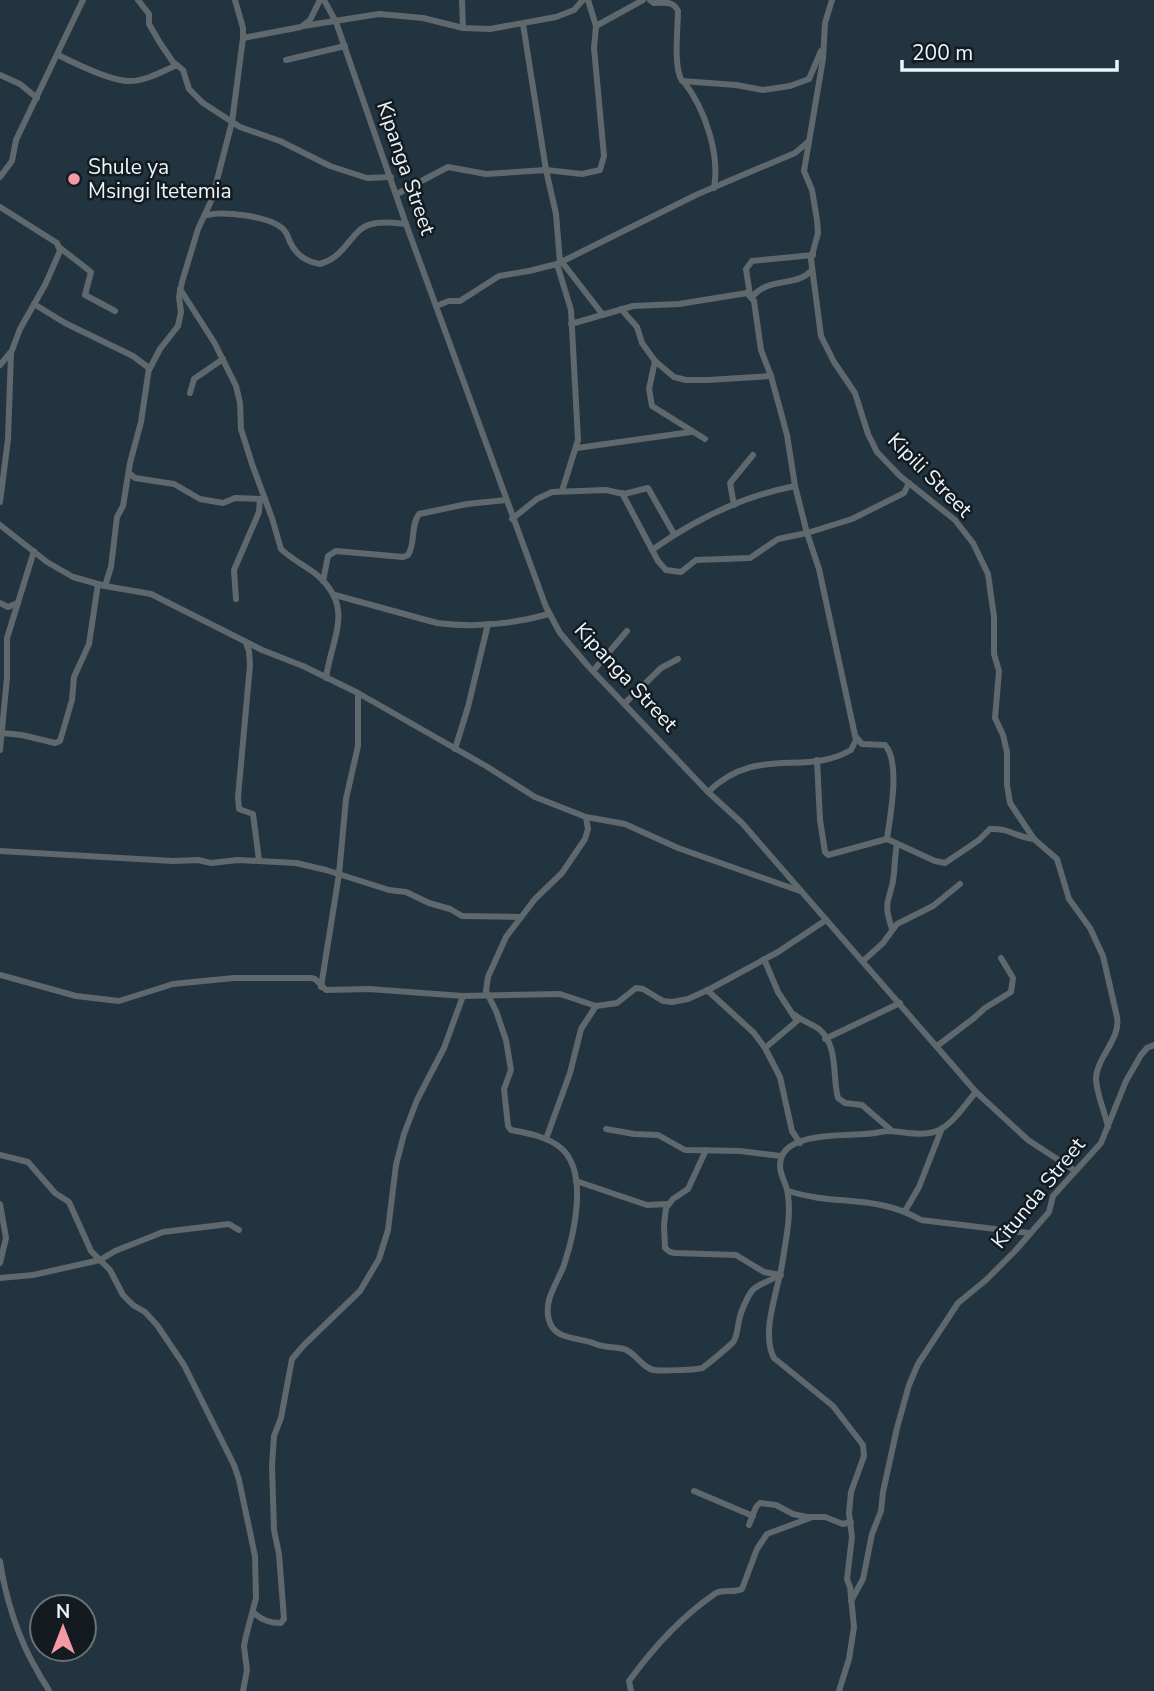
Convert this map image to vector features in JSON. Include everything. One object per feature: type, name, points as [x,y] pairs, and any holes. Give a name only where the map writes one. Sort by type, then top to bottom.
[{"type":"street","points":[[0,177],[12,161],[16,140],[83,0]]},
{"type":"street","points":[[138,0],[149,14],[150,26],[177,65],[185,72],[189,89],[203,103],[232,122],[280,141],[330,166],[356,175],[391,177]]},
{"type":"street","points":[[2,739],[22,735],[55,743],[61,741],[72,700],[74,677],[89,645],[101,585],[111,567],[116,522],[123,506],[149,370],[160,349],[178,326],[181,312],[180,289],[198,229],[207,215],[232,122],[243,38],[235,0]]},
{"type":"street","points":[[303,26],[310,20],[322,0]]},
{"type":"street","name":"Kipanga Street","points":[[322,0],[336,22],[512,519],[549,614],[560,633],[708,792],[742,823],[976,1092],[1028,1140],[1074,1170]]},
{"type":"street","points":[[462,0],[463,28]]},
{"type":"street","points":[[243,38],[379,14],[431,19],[480,30],[523,24],[567,13],[579,7],[585,0],[596,26],[594,48],[604,156],[602,168],[573,174],[546,170],[486,174],[449,167],[397,194]]},
{"type":"street","points":[[596,26],[643,0]]},
{"type":"street","points":[[650,0],[669,3],[678,11],[678,71],[682,81],[695,96],[706,129],[716,166],[714,188]]},
{"type":"street","name":"Kipili Street","points":[[832,0],[825,23],[804,172],[812,190],[817,220],[818,233],[812,270],[819,307],[820,331],[826,348],[855,393],[868,434],[877,452],[959,525],[973,543],[988,574],[994,617],[994,656],[999,671],[995,718],[1007,752],[1010,803],[1034,839],[1057,859],[1069,899],[1090,928],[1103,956],[1118,1025],[1096,1080],[1108,1126]]},
{"type":"street","points":[[523,24],[546,170],[556,214],[560,262],[571,324],[578,440],[562,491]]},
{"type":"street","points":[[682,81],[736,85],[755,90],[790,86],[810,77],[823,45]]},
{"type":"street","points":[[286,60],[345,46]]},
{"type":"street","points":[[58,55],[80,66],[127,81],[151,76],[177,65]]},
{"type":"street","points":[[0,75],[20,84],[37,97]]},
{"type":"street","points":[[436,306],[460,301],[499,276],[560,262],[698,194],[795,153],[810,140]]},
{"type":"street","points":[[0,207],[57,243],[91,272],[85,295],[115,311]]},
{"type":"street","points":[[207,215],[240,215],[274,223],[284,229],[298,254],[308,261],[320,264],[344,251],[364,227],[375,223],[406,224]]},
{"type":"street","points":[[0,365],[12,350],[50,274],[60,247]]},
{"type":"street","points":[[708,792],[747,768],[767,763],[817,760],[846,753],[854,747],[856,737],[819,569],[795,486],[789,442],[761,349],[746,269],[752,261],[813,254]]},
{"type":"street","points":[[560,262],[603,315]]},
{"type":"street","points":[[751,296],[761,287],[804,277],[812,270]]},
{"type":"street","points":[[180,289],[223,359],[236,386],[242,429],[281,551],[323,581],[339,604],[340,614],[326,677]]},
{"type":"street","points":[[571,324],[633,306],[679,304],[745,292],[751,296]]},
{"type":"street","points":[[34,304],[65,323],[145,363],[149,370]]},
{"type":"street","points":[[621,309],[637,327],[642,343],[655,361],[670,375],[680,379],[771,376]]},
{"type":"street","points":[[0,502],[9,419],[12,350]]},
{"type":"street","points":[[190,393],[194,379],[223,359]]},
{"type":"street","points":[[655,361],[649,389],[652,406],[705,439]]},
{"type":"street","points":[[1,411],[9,419]]},
{"type":"street","points":[[576,448],[691,432]]},
{"type":"street","points":[[734,505],[730,482],[753,456]]},
{"type":"street","points":[[129,472],[135,478],[174,484],[203,500],[214,499],[223,503],[235,498],[263,499]]},
{"type":"street","points":[[622,494],[666,570],[681,572],[696,560],[750,558],[779,539],[858,517],[906,492],[909,483]]},
{"type":"street","points":[[652,550],[674,534],[734,505],[795,486]]},
{"type":"street","points":[[512,519],[543,494],[606,490],[622,494],[650,489],[674,534]]},
{"type":"street","points":[[236,599],[234,570],[263,499]]},
{"type":"street","points":[[323,581],[328,556],[336,551],[403,557],[408,555],[412,550],[414,522],[419,514],[467,504],[506,500]]},
{"type":"street","points":[[0,525],[47,562],[73,577],[151,594],[245,642],[326,677],[535,797],[586,817],[625,824],[686,851],[803,892]]},
{"type":"street","points":[[0,750],[7,678],[6,642],[34,551]]},
{"type":"street","points":[[334,595],[437,623],[520,622],[549,614]]},
{"type":"street","points":[[0,603],[8,607],[18,603]]},
{"type":"street","points":[[455,749],[488,624]]},
{"type":"street","points":[[593,671],[627,631]]},
{"type":"street","points":[[245,642],[250,665],[238,806],[241,810],[253,814],[259,860]]},
{"type":"street","points":[[624,704],[661,668],[678,660]]},
{"type":"street","points":[[321,987],[339,874],[346,799],[358,746],[358,693]]},
{"type":"street","points":[[856,737],[862,744],[885,745],[889,750],[893,788],[887,839]]},
{"type":"street","points":[[817,760],[820,821],[826,853],[830,855],[887,839],[945,863],[979,840],[990,829],[1005,828],[1020,837],[1034,839]]},
{"type":"street","points":[[586,817],[588,829],[585,839],[562,873],[535,899],[506,937],[493,961],[487,982],[488,996],[496,1011],[510,1058],[511,1074],[504,1091],[508,1126],[512,1130],[545,1139],[560,1147],[572,1164],[576,1181],[576,1215],[572,1236],[564,1267],[552,1290],[548,1310],[549,1322],[559,1334],[601,1348],[624,1349],[654,1370],[702,1368],[720,1352],[728,1349],[735,1339],[739,1320],[751,1292],[779,1275]]},
{"type":"street","points":[[892,929],[886,902],[893,881],[898,844]]},
{"type":"street","points":[[0,851],[181,862],[259,860],[296,863],[389,890],[406,892],[435,905],[450,908],[461,916],[521,918]]},
{"type":"street","points":[[863,961],[904,919],[933,906],[960,884]]},
{"type":"street","points":[[0,975],[76,996],[119,1001],[173,984],[234,978],[311,978],[328,990],[369,989],[463,996],[560,994],[596,1006],[617,1003],[636,988],[668,1002],[688,999],[707,990],[778,952],[826,920]]},
{"type":"street","points":[[937,1046],[985,1008],[1011,992],[1013,978],[1001,958]]},
{"type":"street","points":[[764,959],[790,1012],[818,1028],[825,1040],[834,1063],[838,1098],[845,1104],[862,1105],[892,1131]]},
{"type":"street","points":[[707,990],[754,1033],[765,1048],[780,1077],[792,1131],[800,1143]]},
{"type":"street","points":[[253,1612],[272,1623],[281,1623],[284,1619],[273,1517],[272,1466],[274,1436],[281,1418],[292,1359],[360,1291],[379,1259],[388,1230],[396,1165],[404,1134],[444,1048],[463,996]]},
{"type":"street","points":[[825,1040],[900,1003]]},
{"type":"street","points":[[545,1139],[570,1073],[581,1029],[596,1006]]},
{"type":"street","points":[[765,1048],[796,1023],[795,1016]]},
{"type":"street","name":"Kitunda Street","points":[[851,1601],[863,1579],[872,1534],[881,1511],[897,1428],[914,1372],[958,1303],[986,1280],[1049,1212],[1053,1196],[1101,1143],[1126,1081],[1141,1055],[1154,1045]]},
{"type":"street","points":[[905,1211],[919,1187],[942,1128],[976,1092]]},
{"type":"street","points":[[839,1691],[855,1627],[850,1587],[846,1579],[852,1537],[849,1513],[851,1492],[863,1456],[863,1445],[833,1406],[771,1353],[769,1327],[789,1233],[788,1191],[780,1173],[781,1156],[800,1143],[826,1135],[892,1131],[919,1133],[942,1128]]},
{"type":"street","points":[[606,1129],[658,1135],[679,1148],[781,1156]]},
{"type":"street","points":[[576,1181],[647,1205],[668,1203],[688,1189],[706,1150]]},
{"type":"street","points":[[0,1155],[28,1162],[55,1193],[69,1202],[87,1245],[110,1270],[123,1295],[157,1325],[184,1365],[234,1465],[256,1556],[256,1598],[244,1646],[247,1670],[243,1691]]},
{"type":"street","points":[[788,1191],[814,1198],[872,1202],[905,1211],[921,1220],[1029,1233]]},
{"type":"street","points":[[668,1203],[664,1243],[670,1252],[736,1255],[764,1272],[779,1275]]},
{"type":"street","points":[[0,1204],[6,1238],[0,1262]]},
{"type":"street","points":[[0,1279],[33,1275],[100,1260],[115,1251],[163,1232],[229,1224],[239,1230]]},
{"type":"street","points":[[694,1491],[752,1516]]},
{"type":"street","points":[[749,1525],[757,1504],[760,1503],[776,1505],[793,1514],[810,1518]]},
{"type":"street","points":[[631,1691],[629,1681],[642,1661],[683,1619],[718,1591],[733,1592],[742,1589],[757,1549],[767,1534],[810,1518],[825,1517],[839,1524],[851,1522]]},
{"type":"street","points":[[0,1561],[16,1625],[49,1691]]},
{"type":"place","name":"Shule ya Msingi Itetemia","points":[[74,179]]}]
